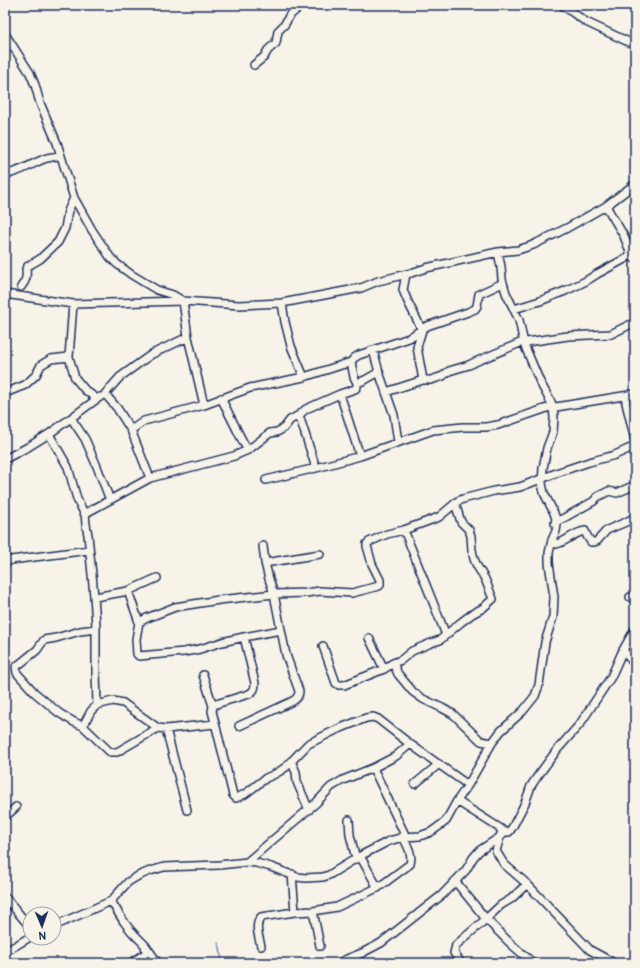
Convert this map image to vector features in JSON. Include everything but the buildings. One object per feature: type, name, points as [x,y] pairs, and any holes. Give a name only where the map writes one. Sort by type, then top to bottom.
[{"type":"street","points":[[254,65],[276,43],[278,31],[285,24],[289,16],[302,5]]},
{"type":"street","points":[[562,5],[586,22],[635,45]]},
{"type":"street","points":[[5,34],[30,73],[52,131],[74,198],[92,230],[110,257],[117,264],[157,290],[173,295],[183,301]]},
{"type":"street","points":[[5,174],[10,174],[25,169],[28,166],[48,158],[60,156]]},
{"type":"street","points":[[5,294],[73,304],[183,301],[239,306],[282,303],[361,288],[378,281],[426,268],[498,252],[518,250],[533,245],[606,206],[635,184]]},
{"type":"street","points":[[21,287],[27,276],[26,269],[28,266],[40,259],[58,242],[65,228],[68,211],[74,198]]},
{"type":"street","points":[[514,309],[565,291],[634,257],[624,236],[606,206]]},
{"type":"street","points":[[62,922],[111,901],[128,882],[150,871],[164,867],[219,865],[247,862],[256,863],[292,874],[297,877],[323,877],[330,875],[389,842],[404,837],[420,836],[431,832],[446,821],[492,743],[501,731],[523,711],[535,696],[539,685],[545,642],[553,617],[554,608],[549,553],[556,531],[556,519],[542,488],[543,468],[553,428],[553,406],[540,382],[523,342],[519,320],[506,293],[503,283],[498,252]]},
{"type":"street","points":[[406,274],[403,290],[422,330],[417,347],[423,380]]},
{"type":"street","points":[[131,430],[144,422],[250,388],[304,378],[351,362],[354,358],[373,350],[409,338],[427,326],[475,309],[479,294],[503,283]]},
{"type":"street","points":[[183,301],[188,337],[204,404]]},
{"type":"street","points":[[282,303],[291,346],[304,378]]},
{"type":"street","points":[[73,304],[69,357],[75,378],[85,390],[97,399]]},
{"type":"street","points":[[386,392],[423,380],[431,380],[443,376],[449,372],[523,342],[568,336],[612,334],[635,323]]},
{"type":"street","points":[[5,459],[28,447],[72,418],[105,394],[120,377],[152,354],[188,337]]},
{"type":"street","points":[[373,350],[394,415],[398,442]]},
{"type":"street","points":[[5,393],[25,384],[36,375],[41,366],[51,360],[69,357]]},
{"type":"street","points":[[85,515],[89,511],[150,478],[234,456],[248,450],[270,433],[277,432],[284,428],[290,420],[306,409],[355,389],[357,387],[357,383],[351,362]]},
{"type":"street","points":[[357,383],[379,372]]},
{"type":"street","points":[[105,394],[117,408],[131,430],[150,478]]},
{"type":"street","points":[[340,394],[360,456]]},
{"type":"street","points":[[266,480],[360,456],[433,430],[498,425],[553,406],[556,407],[631,395]]},
{"type":"street","points":[[631,395],[626,398],[626,403],[635,440]]},
{"type":"street","points":[[222,398],[242,442],[248,450]]},
{"type":"street","points":[[299,415],[316,468]]},
{"type":"street","points":[[72,418],[85,439],[110,500]]},
{"type":"street","points":[[49,434],[68,467],[78,499],[85,515],[95,597],[97,705]]},
{"type":"street","points":[[139,622],[175,607],[219,600],[274,594],[312,593],[320,591],[352,593],[379,586],[380,580],[371,560],[366,546],[367,544],[387,534],[404,530],[439,517],[455,503],[463,499],[494,491],[520,487],[559,472],[615,455],[635,446]]},
{"type":"street","points":[[555,523],[594,501],[597,496],[609,491],[617,493],[635,485]]},
{"type":"street","points":[[323,646],[336,683],[339,685],[344,684],[384,669],[401,660],[412,651],[440,640],[464,620],[487,605],[492,599],[485,579],[474,559],[468,530],[461,522],[455,503]]},
{"type":"street","points":[[552,540],[556,544],[565,541],[582,531],[585,531],[587,536],[592,542],[594,542],[597,541],[607,530],[626,522],[635,516]]},
{"type":"street","points":[[404,530],[446,635]]},
{"type":"street","points":[[239,726],[293,702],[299,694],[286,655],[274,594],[265,563],[262,546]]},
{"type":"street","points":[[5,563],[11,560],[89,550]]},
{"type":"street","points":[[265,563],[320,554]]},
{"type":"street","points":[[95,597],[128,590],[157,578]]},
{"type":"street","points":[[128,590],[139,622],[136,639],[137,654],[139,656],[192,651],[213,646],[222,642],[281,630]]},
{"type":"street","points":[[96,628],[44,640],[37,650],[18,665],[16,670],[17,673],[34,692],[54,709],[74,722],[84,726],[110,752],[117,752],[158,728]]},
{"type":"street","points":[[339,963],[381,943],[442,895],[466,870],[479,851],[502,833],[509,832],[537,777],[557,750],[580,724],[611,677],[623,650],[635,629]]},
{"type":"street","points":[[214,706],[216,704],[248,694],[255,688],[256,683],[244,637]]},
{"type":"street","points":[[369,638],[384,669]]},
{"type":"street","points":[[623,650],[635,665]]},
{"type":"street","points":[[393,663],[396,671],[413,692],[423,699],[453,714],[482,741],[492,743]]},
{"type":"street","points":[[203,675],[214,706],[212,711],[215,724],[233,795],[236,798],[246,794],[266,778],[286,767],[308,744],[336,730],[366,718],[373,717],[378,719],[410,744],[468,785]]},
{"type":"street","points":[[84,726],[91,712],[97,705],[113,701],[123,703],[158,728],[166,729],[215,724]]},
{"type":"street","points":[[166,729],[187,810]]},
{"type":"street","points":[[247,862],[309,810],[331,787],[396,756],[410,744]]},
{"type":"street","points":[[291,761],[296,772],[297,782],[309,810]]},
{"type":"street","points":[[415,784],[439,764]]},
{"type":"street","points":[[261,946],[258,922],[261,917],[337,907],[378,888],[410,864],[411,855],[373,768]]},
{"type":"street","points":[[457,801],[499,827],[502,833],[496,850],[504,864],[527,884],[590,950],[614,963]]},
{"type":"street","points":[[5,817],[16,807]]},
{"type":"street","points":[[349,820],[350,835],[358,858],[378,888]]},
{"type":"street","points":[[292,874],[295,912]]},
{"type":"street","points":[[455,881],[486,919],[533,963]]},
{"type":"street","points":[[461,963],[454,953],[456,945],[501,904],[511,899],[527,884]]},
{"type":"street","points":[[5,897],[22,917]]},
{"type":"street","points":[[111,901],[124,922],[145,944],[158,963]]},
{"type":"street","points":[[313,911],[320,946]]},
{"type":"street","points":[[5,952],[22,942]]},
{"type":"street","points":[[131,963],[145,954],[145,944]]},
{"type":"waterway","points":[[218,943],[222,963]]}]
